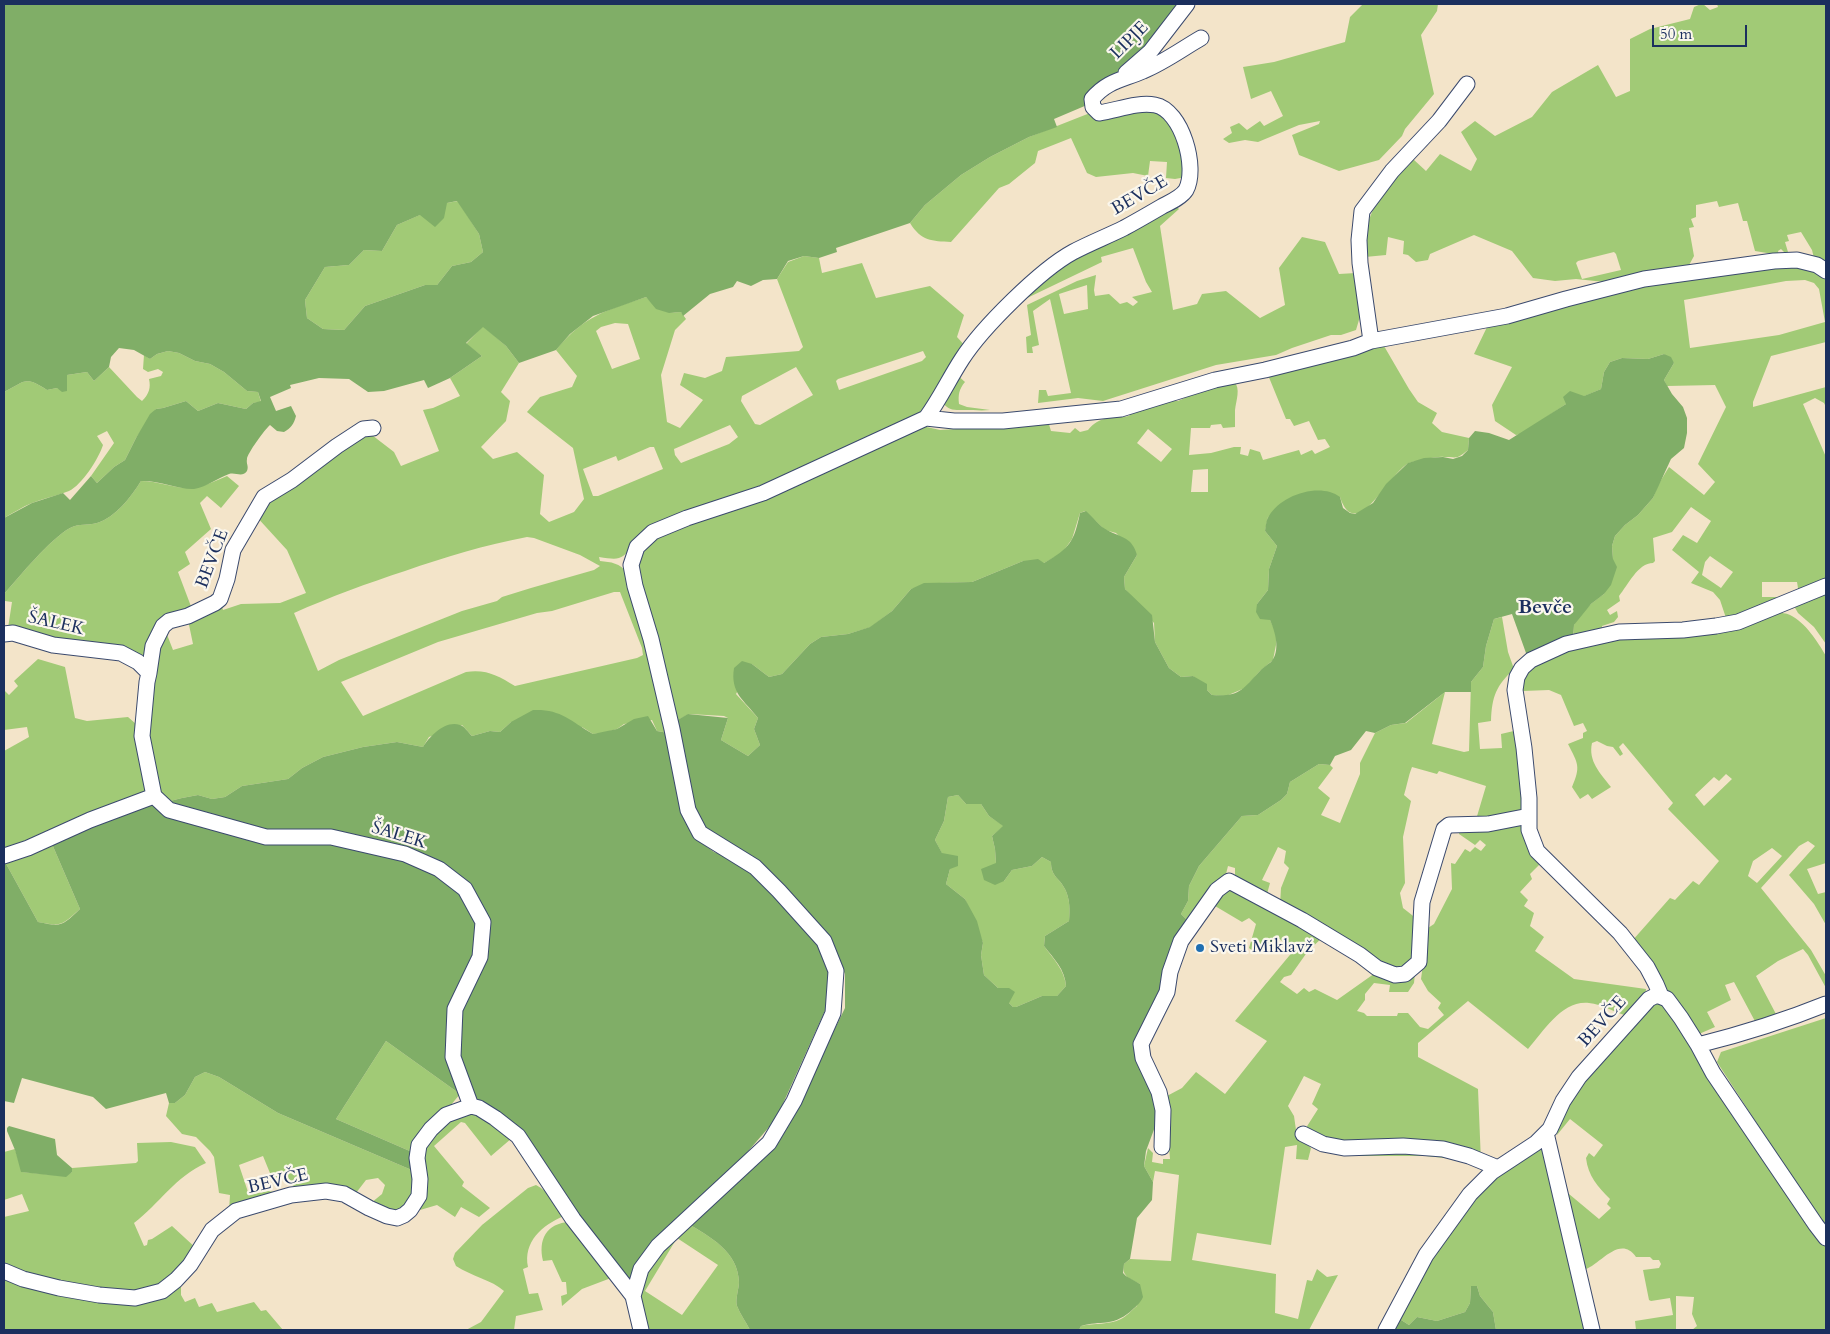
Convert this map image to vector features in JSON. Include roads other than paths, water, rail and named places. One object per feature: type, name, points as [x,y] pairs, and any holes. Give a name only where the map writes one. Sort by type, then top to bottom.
[{"type":"street","name":"LIPJE","points":[[1117,80],[1150,52],[1187,4]]},
{"type":"street","name":"BEVČE","points":[[926,418],[975,341],[1042,275],[1072,253],[1125,227],[1177,198],[1185,191],[1190,177],[1191,163],[1186,143],[1179,127],[1170,115],[1158,106],[1152,105],[1125,107],[1099,113],[1093,107],[1092,99],[1099,91],[1117,80],[1144,71],[1201,38]]},
{"type":"street","points":[[1371,341],[1360,263],[1359,240],[1362,211],[1392,171],[1439,121],[1467,84]]},
{"type":"street","points":[[633,1296],[641,1269],[658,1246],[769,1143],[794,1101],[833,1013],[836,971],[824,941],[779,891],[754,867],[700,833],[688,810],[672,729],[631,565],[637,547],[653,532],[687,518],[763,493],[926,418],[954,421],[1003,420],[1121,409],[1215,380],[1265,370],[1353,348],[1371,341],[1507,316],[1644,279],[1774,261],[1797,260],[1817,265],[1826,271]]},
{"type":"street","name":"BEVČE","points":[[150,673],[153,646],[162,626],[169,621],[188,616],[220,599],[227,579],[233,550],[264,497],[292,480],[363,429],[373,428]]},
{"type":"street","points":[[1826,586],[1738,622],[1683,630],[1619,632],[1566,644],[1530,660],[1517,677],[1515,690],[1530,798],[1530,830],[1537,851],[1620,933],[1647,966],[1660,996],[1667,999],[1698,1045],[1713,1073],[1826,1238]]},
{"type":"street","name":"ŠALEK","points":[[4,634],[13,633],[53,645],[121,653],[138,662],[150,673]]},
{"type":"street","points":[[4,856],[154,796],[142,736],[147,682],[150,673]]},
{"type":"street","name":"ŠALEK","points":[[154,796],[169,810],[266,837],[331,838],[404,854],[439,869],[465,889],[483,922],[480,957],[455,1010],[453,1057],[471,1106]]},
{"type":"street","points":[[1162,1147],[1163,1110],[1159,1092],[1143,1058],[1141,1044],[1167,992],[1170,972],[1181,941],[1217,890],[1229,881],[1302,920],[1377,968],[1395,975],[1405,974],[1419,962],[1422,902],[1444,829],[1449,825],[1488,824],[1529,816]]},
{"type":"street","name":"BEVČE","points":[[1386,1330],[1426,1255],[1470,1194],[1492,1172],[1536,1143],[1550,1129],[1563,1101],[1579,1077],[1649,999],[1657,995],[1660,996]]},
{"type":"street","points":[[1698,1045],[1782,1021],[1826,1004]]},
{"type":"street","name":"BEVČE","points":[[4,1271],[51,1287],[99,1296],[135,1298],[162,1291],[176,1280],[190,1265],[212,1230],[236,1211],[291,1195],[326,1191],[344,1194],[369,1208],[397,1218],[410,1210],[419,1196],[418,1145],[430,1129],[446,1115],[471,1106]]},
{"type":"street","points":[[471,1106],[479,1108],[495,1118],[518,1136],[573,1219],[633,1296],[641,1330]]},
{"type":"street","points":[[1546,1133],[1592,1330]]},
{"type":"street","points":[[1303,1134],[1322,1144],[1344,1148],[1403,1146],[1443,1149],[1470,1156],[1498,1168]]},
{"type":"place","name":"Sveti Miklavž","points":[[1200,948]]},
{"type":"district","name":"Bevče","points":[[1545,608]]}]
